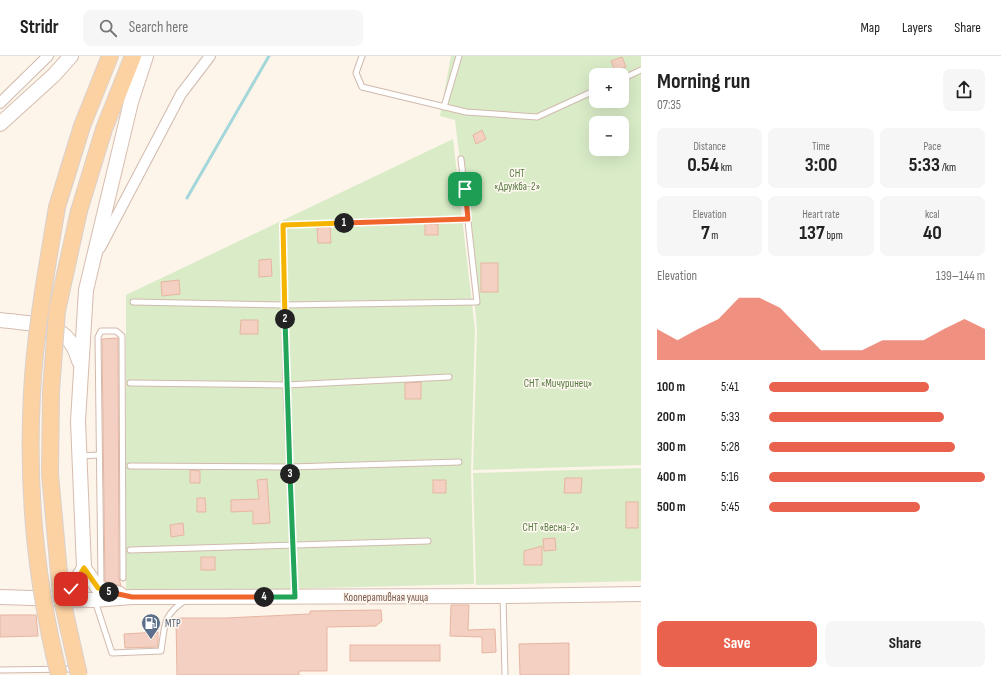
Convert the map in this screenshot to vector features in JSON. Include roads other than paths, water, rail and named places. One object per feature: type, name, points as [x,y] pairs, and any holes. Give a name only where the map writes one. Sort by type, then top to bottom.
[{"type":"main road","points":[[0,124],[54,75],[71,56]]},
{"type":"main road","points":[[59,675],[45,604],[36,547],[31,475],[32,385],[40,311],[57,207],[82,126],[110,56]]},
{"type":"main road","points":[[81,672],[61,595],[50,474],[51,391],[57,311],[79,211],[104,129],[133,56]]},
{"type":"main road","points":[[132,597],[98,588],[84,568],[78,421],[86,290],[131,102],[146,56]]},
{"type":"main road","points":[[0,320],[48,326],[63,332],[75,347],[81,369]]},
{"type":"main road","points":[[58,599],[71,589],[84,568]]},
{"type":"main road","name":"Кооперативная улица","points":[[132,597],[641,594]]},
{"type":"main road","points":[[0,597],[94,600],[132,597]]},
{"type":"street","points":[[0,103],[48,56]]},
{"type":"street","points":[[93,262],[181,94],[210,56]]},
{"type":"lane","points":[[362,56],[356,73],[362,87],[466,112],[536,117],[589,93]]},
{"type":"lane","points":[[444,107],[458,56]]},
{"type":"lane","points":[[629,76],[641,70]]},
{"type":"lane","points":[[133,302],[284,305],[477,302],[462,159]]},
{"type":"lane","points":[[295,597],[286,385],[283,225],[468,219]]},
{"type":"lane","points":[[101,582],[98,337],[101,331],[116,331],[122,336],[123,578]]},
{"type":"lane","points":[[130,383],[286,385],[449,377]]},
{"type":"lane","points":[[79,456],[99,455]]},
{"type":"lane","points":[[130,466],[290,467],[459,462]]},
{"type":"lane","points":[[130,550],[428,541]]},
{"type":"lane","points":[[94,600],[112,653],[161,651],[167,616],[176,606],[192,596]]},
{"type":"lane","points":[[503,596],[505,675]]},
{"type":"lane","points":[[0,670],[81,672]]},
{"type":"waterway","points":[[187,198],[269,56]]},
{"type":"place","name":"МТР","points":[[151,640]]},
{"type":"park label","name":"СНТ «Дружба-2»","points":[[517,179]]},
{"type":"park label","name":"СНТ «Мичуринец»","points":[[558,383]]},
{"type":"park label","name":"СНТ «Весна-2»","points":[[551,527]]}]
